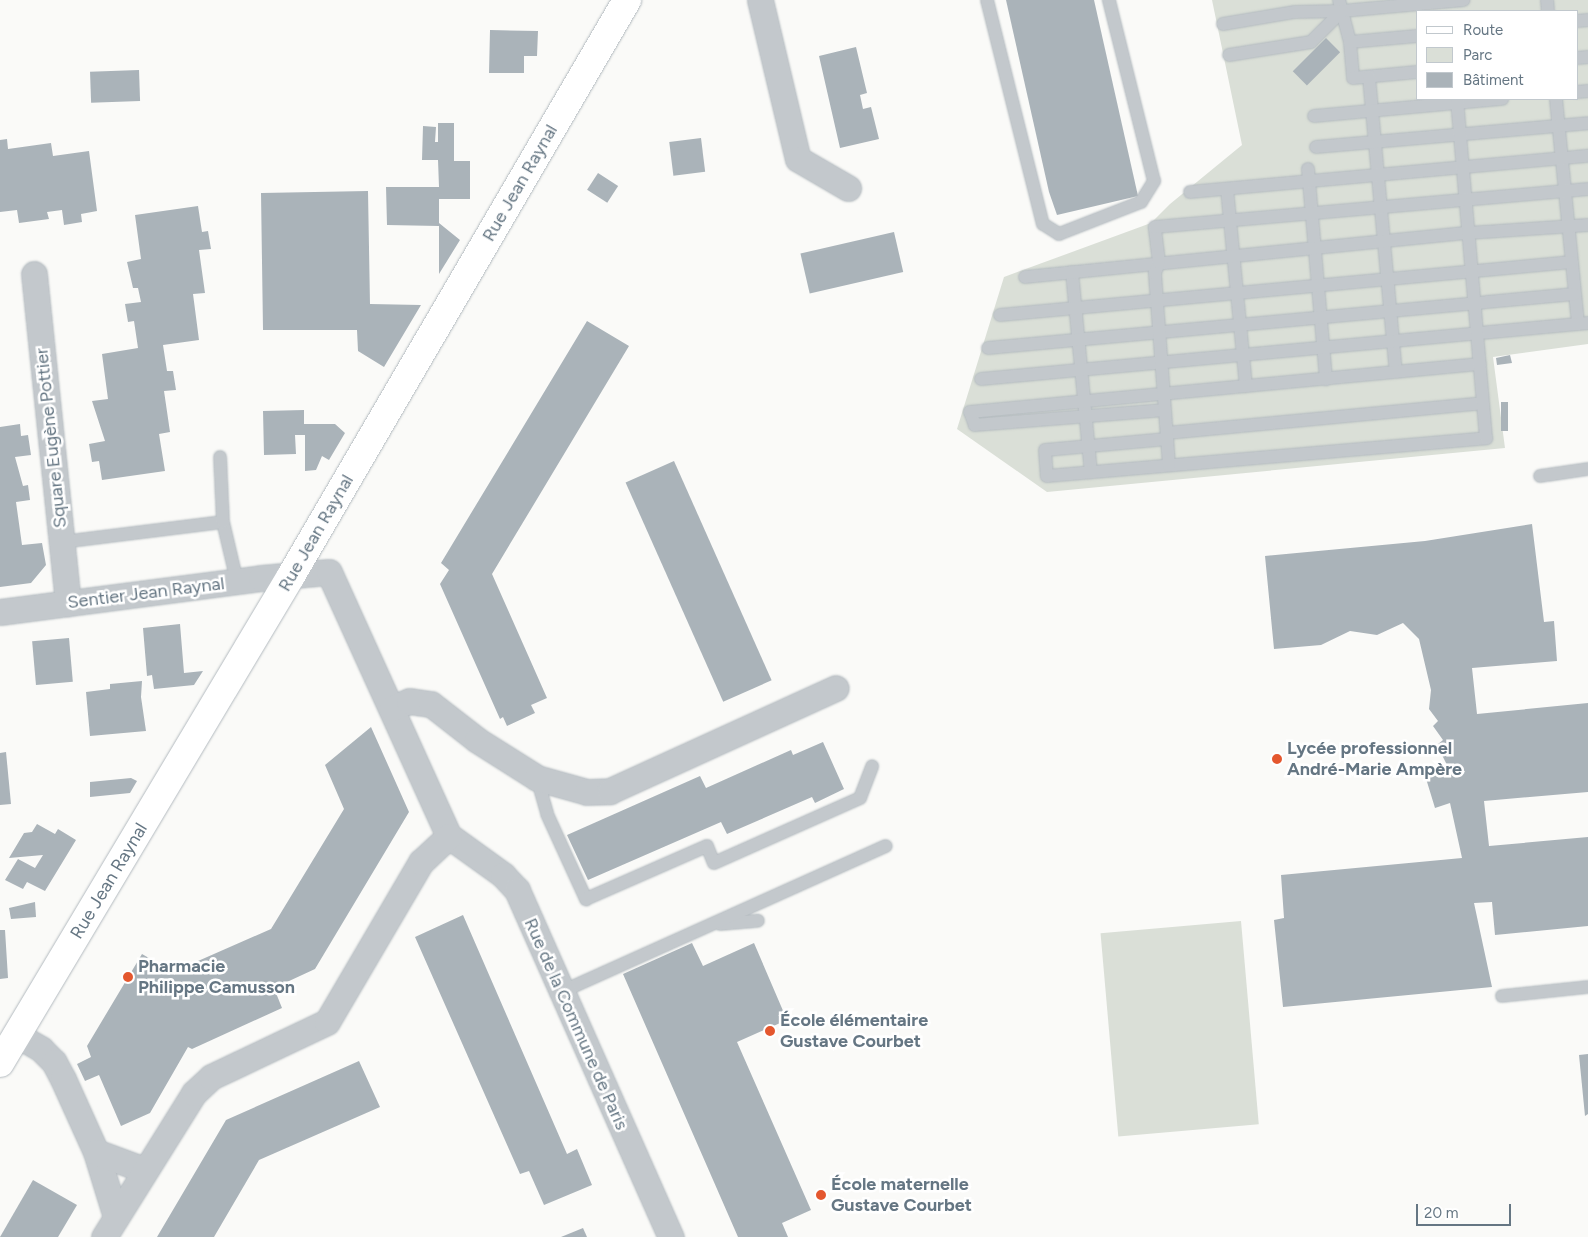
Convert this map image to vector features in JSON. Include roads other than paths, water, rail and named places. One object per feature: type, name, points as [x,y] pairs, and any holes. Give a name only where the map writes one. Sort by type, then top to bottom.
[{"type":"street","name":"Rue Jean Raynal","points":[[0,1063],[291,576],[627,0]]},
{"type":"street","points":[[760,0],[798,160],[848,188]]},
{"type":"street","name":"Square Eugène Pottier","points":[[34,274],[68,603]]},
{"type":"street","points":[[110,1227],[194,1093],[211,1077],[327,1022],[421,862],[449,836],[330,572],[291,576]]},
{"type":"street","name":"Sentier Jean Raynal","points":[[0,612],[236,581],[291,576]]},
{"type":"street","points":[[392,708],[409,701],[431,704],[477,740],[537,778],[587,792],[610,792],[836,688]]},
{"type":"street","name":"Rue de la Commune de Paris","points":[[449,836],[503,875],[517,890],[671,1237]]},
{"type":"street","points":[[17,1035],[54,1062],[96,1152],[110,1227]]},
{"type":"street","points":[[96,1152],[145,1170]]},
{"type":"lane","points":[[987,0],[1043,224],[1059,234],[1141,202],[1154,182],[1109,0]]},
{"type":"lane","points":[[1223,24],[1340,5],[1448,4],[1464,0]]},
{"type":"lane","points":[[1340,5],[1350,42],[1353,78],[1416,72]]},
{"type":"lane","points":[[1229,55],[1311,42],[1340,5]]},
{"type":"lane","points":[[1350,42],[1416,36]]},
{"type":"lane","points":[[1369,76],[1396,372]]},
{"type":"lane","points":[[1314,116],[1480,100]]},
{"type":"lane","points":[[981,379],[1583,324],[1575,294],[1556,100]]},
{"type":"lane","points":[[1457,101],[1471,271],[1480,364],[1486,438],[1047,476],[1045,450],[1483,403]]},
{"type":"lane","points":[[1316,147],[1588,124]]},
{"type":"lane","points":[[1190,192],[1227,189],[1308,176],[1378,175],[1588,156]]},
{"type":"lane","points":[[1308,176],[1326,378]]},
{"type":"lane","points":[[1169,465],[1155,274],[1159,262],[1156,227],[1588,188]]},
{"type":"lane","points":[[1227,189],[1246,386]]},
{"type":"lane","points":[[1025,277],[1159,262],[1468,233],[1588,225]]},
{"type":"lane","points":[[1000,315],[1572,262]]},
{"type":"lane","points":[[1072,272],[1091,472]]},
{"type":"lane","points":[[988,348],[1575,294]]},
{"type":"lane","points":[[1165,410],[975,425],[970,412],[1480,364]]},
{"type":"lane","points":[[220,458],[223,522],[236,581]]},
{"type":"lane","points":[[1540,476],[1588,469]]},
{"type":"lane","points":[[62,542],[223,522]]},
{"type":"lane","points":[[537,778],[547,814],[586,899],[707,846],[714,863],[860,798],[872,766]]},
{"type":"lane","points":[[561,992],[886,846]]},
{"type":"lane","points":[[709,925],[758,921]]},
{"type":"lane","points":[[1502,996],[1588,987]]},
{"type":"place","name":"Lycée professionnel André-Marie Ampère","points":[[1277,759]]},
{"type":"place","name":"Pharmacie Philippe Camusson","points":[[128,977]]},
{"type":"place","name":"École élémentaire Gustave Courbet","points":[[770,1031]]},
{"type":"place","name":"École maternelle Gustave Courbet","points":[[821,1195]]}]
